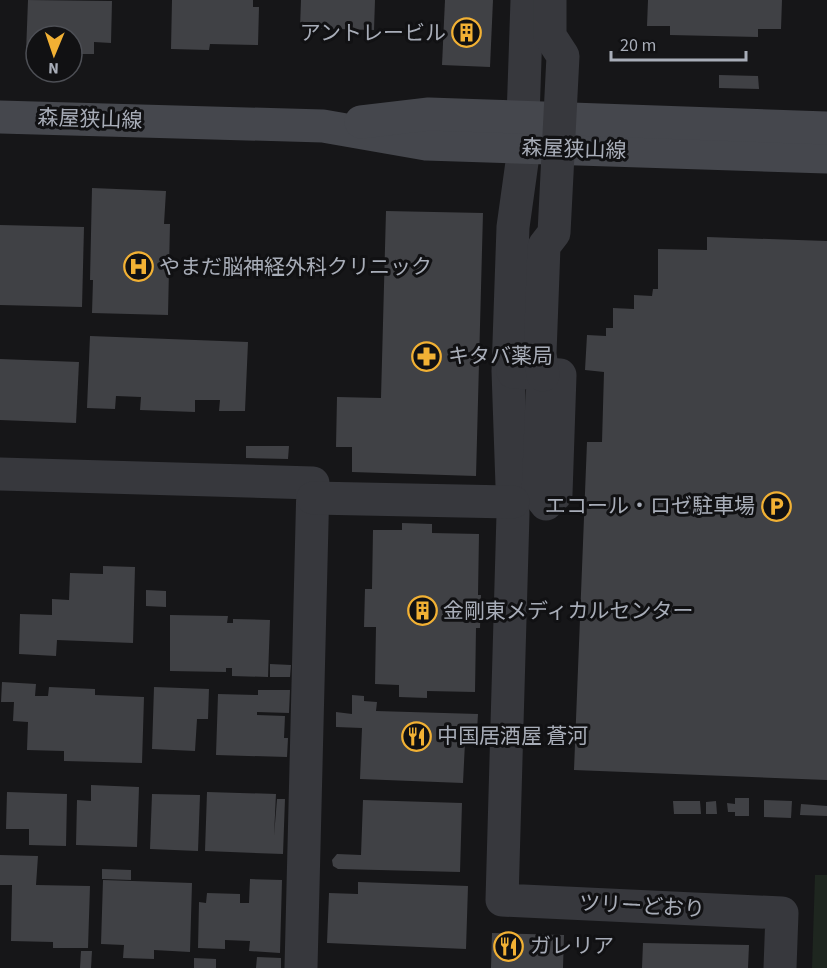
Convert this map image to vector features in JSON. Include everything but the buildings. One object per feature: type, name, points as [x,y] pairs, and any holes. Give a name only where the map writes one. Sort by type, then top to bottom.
[{"type":"main road","name":"森屋狭山線","points":[[0,117],[323,126],[426,144],[524,133],[827,128]]},
{"type":"main road","name":"森屋狭山線","points":[[524,133],[827,157]]},
{"type":"street","points":[[313,498],[513,502],[508,371],[513,227],[524,133],[527,0]]},
{"type":"street","points":[[508,371],[560,375],[556,494],[546,504],[538,494],[543,375],[540,354],[544,246],[554,233],[563,56],[550,36],[550,0]]},
{"type":"street","points":[[0,474],[313,483],[301,968]]},
{"type":"street","name":"ツリーどおり","points":[[513,502],[502,900],[782,913],[780,968]]},
{"type":"shaded area","points":[[815,875],[827,875],[827,968],[812,968]]},
{"type":"place","name":"アントレービル","points":[[467,33]]},
{"type":"place","name":"やまだ脳神経外科クリニック","points":[[138,267]]},
{"type":"place","name":"キタバ薬局","points":[[427,356]]},
{"type":"place","name":"エコール・ロゼ駐車場","points":[[776,506]]},
{"type":"place","name":"金剛東メディカルセンター","points":[[422,611]]},
{"type":"place","name":"中国居酒屋 蒼河","points":[[416,736]]},
{"type":"place","name":"ガレリア","points":[[509,946]]}]
